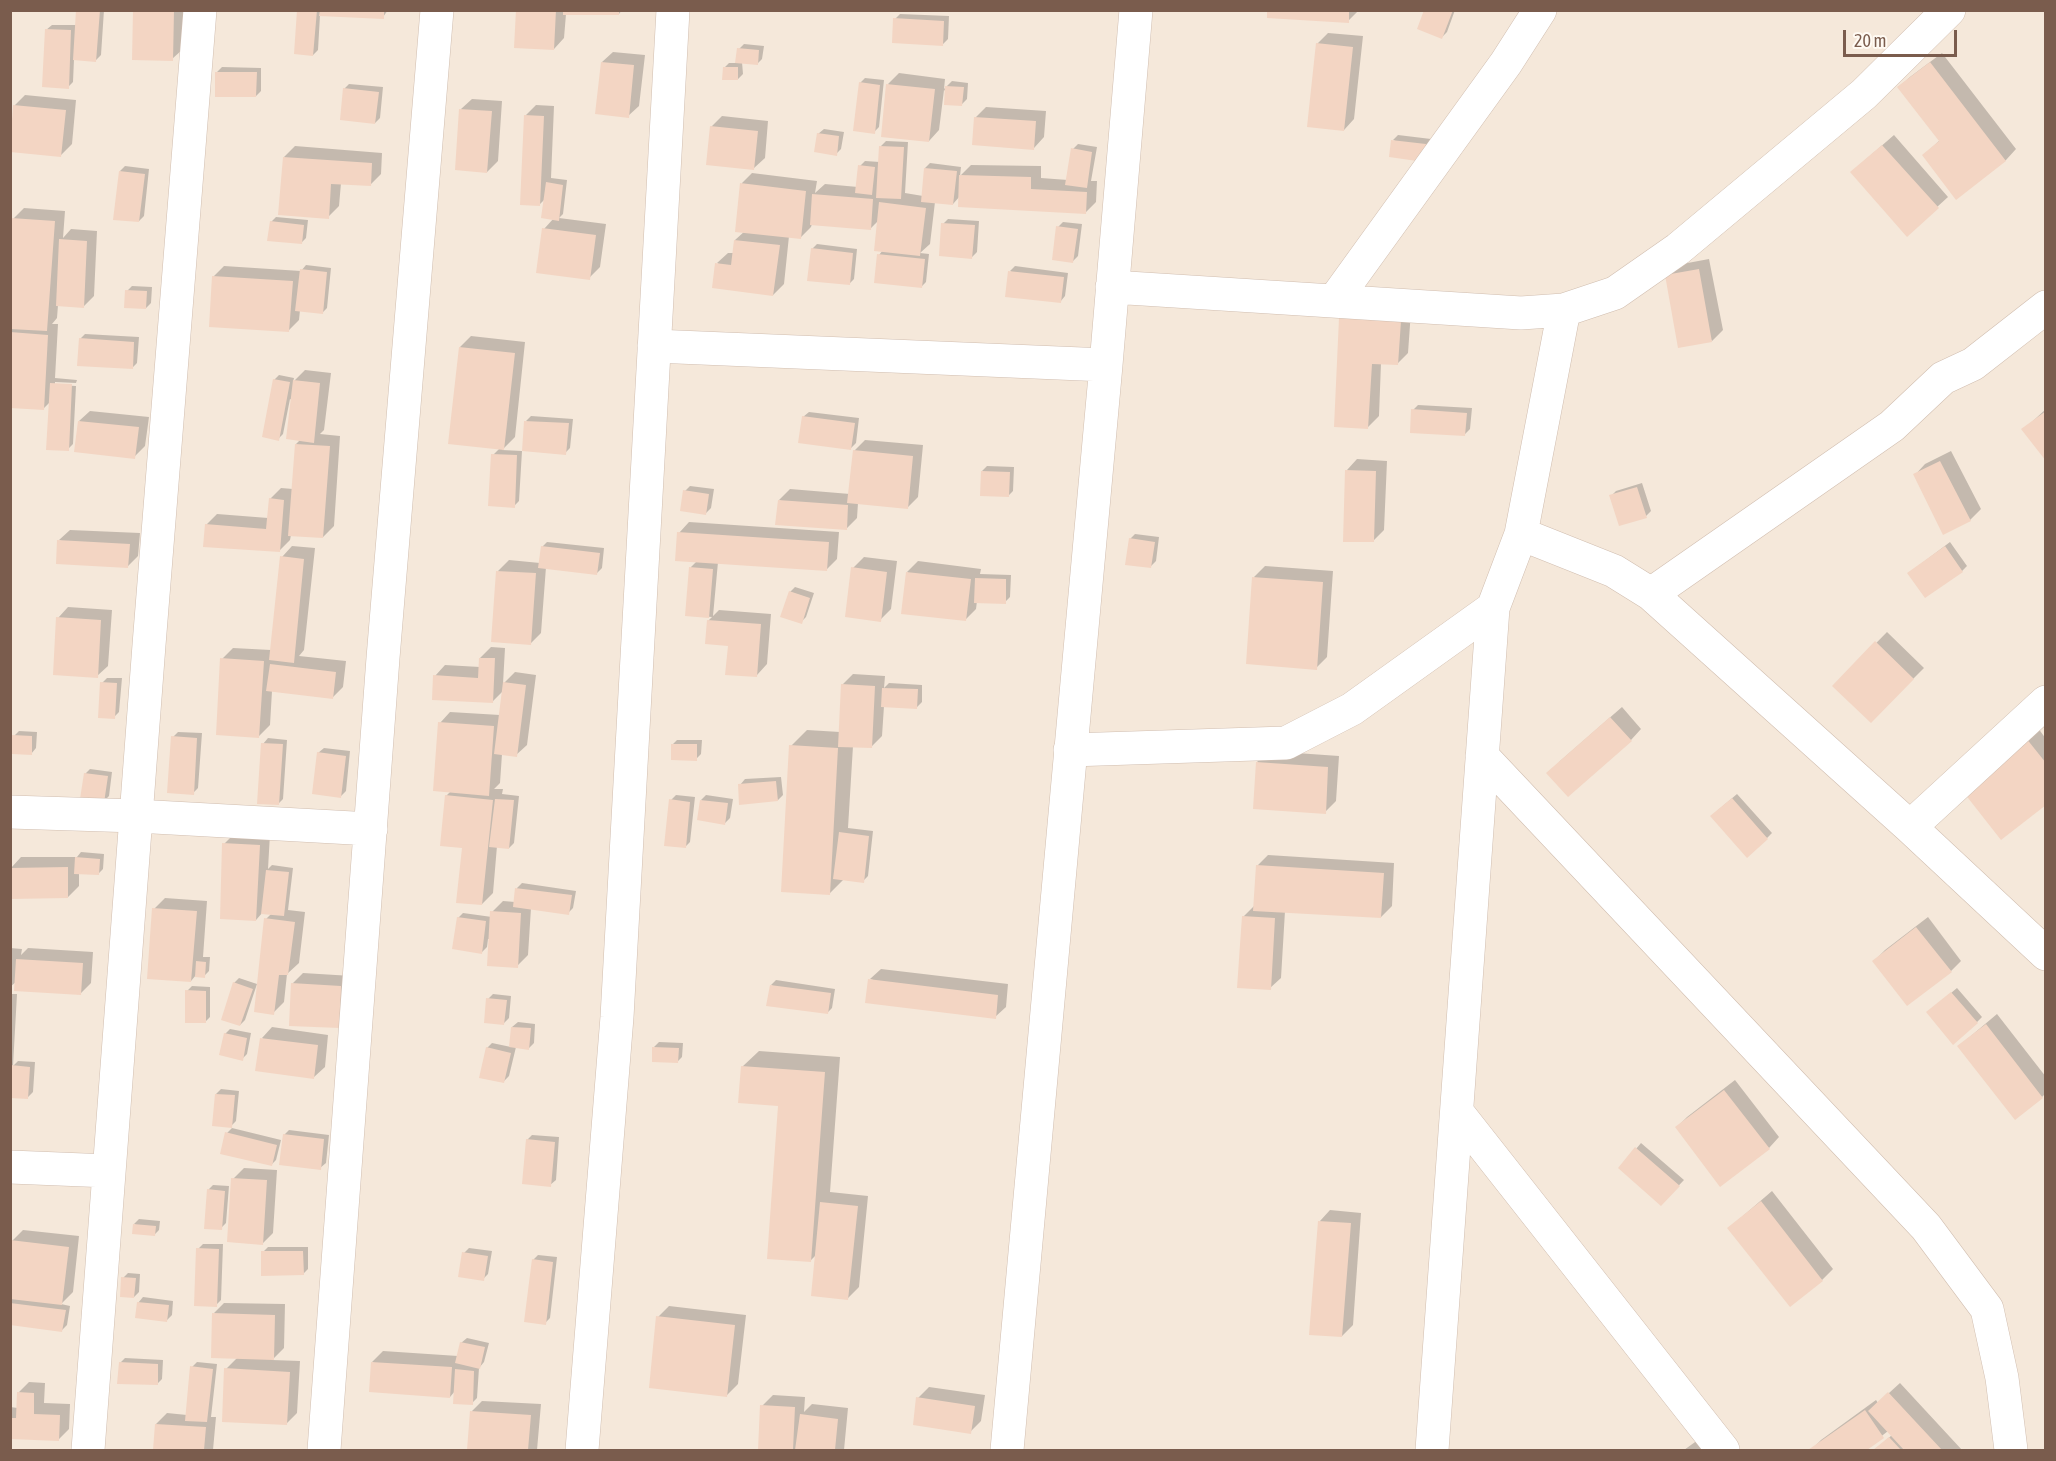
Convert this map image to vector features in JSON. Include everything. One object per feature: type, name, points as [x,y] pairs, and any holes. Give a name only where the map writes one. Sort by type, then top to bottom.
[{"type":"street","points":[[88,1450],[200,10]]},
{"type":"street","points":[[324,1450],[370,829],[437,10]]},
{"type":"street","points":[[582,1450],[617,1017],[673,10]]},
{"type":"street","points":[[1007,1450],[1113,287],[1136,10]]},
{"type":"street","points":[[1334,301],[1506,63],[1540,10]]},
{"type":"street","points":[[1113,287],[1521,313],[1564,310],[1616,293],[1678,249],[1864,94],[1949,10]]},
{"type":"street","points":[[1651,594],[1892,426],[1943,378],[1973,364],[2046,307]]},
{"type":"street","points":[[1432,1450],[1493,608],[1521,534],[1564,310]]},
{"type":"street","points":[[654,346],[1106,364]]},
{"type":"street","points":[[1521,534],[1614,571],[1651,594],[1910,827],[2046,954]]},
{"type":"street","points":[[1070,750],[1286,743],[1352,709],[1493,608]]},
{"type":"street","points":[[1910,827],[2046,702]]},
{"type":"street","points":[[1482,756],[1926,1227],[1986,1309],[2002,1378],[2011,1450]]},
{"type":"street","points":[[10,812],[136,816],[370,829]]},
{"type":"street","points":[[1457,1112],[1723,1450]]},
{"type":"street","points":[[10,1167],[109,1171]]},
{"type":"shaded area","points":[[11,11],[2045,11],[2045,1450],[11,1450]]},
{"type":"building","points":[[76,10],[100,10],[96,62],[73,60]]},
{"type":"building","points":[[133,10],[174,10],[173,61],[132,60]]},
{"type":"building","points":[[297,10],[317,10],[313,56],[294,54]]},
{"type":"building","points":[[320,10],[384,10],[384,19],[319,16]]},
{"type":"building","points":[[516,10],[556,10],[554,50],[514,48]]},
{"type":"building","points":[[563,10],[619,10],[619,15],[563,15]]},
{"type":"building","points":[[1267,10],[1349,10],[1349,23],[1267,18]]},
{"type":"building","points":[[1424,10],[1453,10],[1442,39],[1417,29]]},
{"type":"building","points":[[893,18],[944,21],[943,46],[892,43]]},
{"type":"building","points":[[45,29],[71,30],[69,89],[42,87]]},
{"type":"building","points":[[1316,43],[1353,47],[1344,131],[1307,127]]},
{"type":"building","points":[[737,48],[759,50],[758,65],[735,63]]},
{"type":"building","points":[[601,62],[634,65],[629,118],[595,114]]},
{"type":"building","points":[[1930,62],[2006,161],[1956,200],[1922,155],[1939,141],[1897,87]]},
{"type":"building","points":[[723,67],[738,67],[738,80],[722,80]]},
{"type":"building","points":[[215,72],[257,72],[256,97],[215,97]]},
{"type":"building","points":[[859,82],[880,85],[875,134],[853,131]]},
{"type":"building","points":[[886,84],[935,89],[929,142],[881,137]]},
{"type":"building","points":[[945,86],[964,87],[962,106],[944,105]]},
{"type":"building","points":[[343,88],[379,92],[375,124],[340,120]]},
{"type":"building","points":[[13,105],[66,110],[61,157],[10,152]]},
{"type":"building","points":[[459,109],[492,111],[487,173],[455,170]]},
{"type":"building","points":[[524,115],[544,116],[540,206],[520,205]]},
{"type":"building","points":[[974,117],[1036,121],[1034,150],[972,145]]},
{"type":"building","points":[[710,126],[758,131],[754,170],[706,165]]},
{"type":"building","points":[[817,133],[839,136],[837,156],[814,152]]},
{"type":"building","points":[[1391,140],[1426,144],[1424,162],[1389,157]]},
{"type":"building","points":[[1882,145],[1939,208],[1907,237],[1850,172]]},
{"type":"building","points":[[879,146],[904,147],[901,199],[876,198]]},
{"type":"building","points":[[1071,148],[1092,152],[1087,188],[1065,185]]},
{"type":"building","points":[[283,157],[372,163],[371,186],[331,184],[329,219],[278,215]]},
{"type":"building","points":[[858,165],[875,167],[872,195],[855,193]]},
{"type":"building","points":[[924,168],[957,171],[953,205],[921,202]]},
{"type":"building","points":[[119,171],[145,174],[139,222],[113,220]]},
{"type":"building","points":[[959,175],[1031,177],[1031,189],[1087,192],[1086,214],[958,207]]},
{"type":"building","points":[[546,182],[563,185],[559,221],[541,218]]},
{"type":"building","points":[[740,183],[806,191],[801,239],[735,232]]},
{"type":"building","points":[[812,194],[873,199],[871,230],[810,225]]},
{"type":"building","points":[[879,202],[926,208],[920,256],[874,251]]},
{"type":"building","points":[[11,218],[55,221],[47,331],[10,329]]},
{"type":"building","points":[[270,221],[304,225],[302,244],[267,241]]},
{"type":"building","points":[[941,223],[975,225],[972,259],[939,256]]},
{"type":"building","points":[[1056,226],[1078,229],[1073,263],[1052,260]]},
{"type":"building","points":[[542,228],[596,235],[590,280],[536,273]]},
{"type":"building","points":[[59,239],[87,241],[84,308],[56,306]]},
{"type":"building","points":[[734,240],[780,245],[773,296],[712,288],[715,263],[731,265]]},
{"type":"building","points":[[811,248],[853,253],[850,285],[807,281]]},
{"type":"building","points":[[877,254],[925,259],[922,288],[874,283]]},
{"type":"building","points":[[300,269],[327,272],[323,314],[295,311]]},
{"type":"building","points":[[1699,269],[1712,342],[1678,348],[1665,275]]},
{"type":"building","points":[[1008,271],[1064,277],[1061,303],[1005,297]]},
{"type":"building","points":[[212,276],[293,281],[289,332],[209,327]]},
{"type":"building","points":[[125,290],[147,291],[146,309],[124,308]]},
{"type":"building","points":[[1339,318],[1401,321],[1398,365],[1372,364],[1368,429],[1334,427]]},
{"type":"building","points":[[10,332],[48,335],[44,410],[10,408]]},
{"type":"building","points":[[79,338],[134,342],[133,369],[77,366]]},
{"type":"building","points":[[459,347],[515,353],[504,450],[448,444]]},
{"type":"building","points":[[273,379],[290,382],[279,441],[262,437]]},
{"type":"building","points":[[293,380],[320,383],[314,443],[286,439]]},
{"type":"building","points":[[50,383],[72,384],[69,451],[46,450]]},
{"type":"building","points":[[1411,409],[1467,413],[1465,436],[1410,433]]},
{"type":"building","points":[[2046,411],[2046,461],[2021,429]]},
{"type":"building","points":[[802,416],[855,423],[851,450],[798,443]]},
{"type":"building","points":[[78,421],[139,427],[135,459],[74,452]]},
{"type":"building","points":[[524,421],[569,423],[566,455],[522,451]]},
{"type":"building","points":[[295,444],[330,446],[323,538],[288,536]]},
{"type":"building","points":[[853,450],[913,456],[908,509],[847,503]]},
{"type":"building","points":[[491,454],[517,455],[515,508],[488,506]]},
{"type":"building","points":[[1940,461],[1971,521],[1943,535],[1913,474]]},
{"type":"building","points":[[1345,470],[1376,471],[1374,542],[1343,542]]},
{"type":"building","points":[[981,471],[1010,472],[1009,497],[980,496]]},
{"type":"building","points":[[1637,487],[1647,518],[1619,526],[1609,495]]},
{"type":"building","points":[[683,490],[709,494],[706,515],[680,511]]},
{"type":"building","points":[[269,498],[284,500],[280,552],[203,547],[205,524],[266,529]]},
{"type":"building","points":[[778,500],[848,505],[847,530],[775,525]]},
{"type":"building","points":[[677,532],[829,542],[827,571],[675,561]]},
{"type":"building","points":[[1129,538],[1155,542],[1151,568],[1125,565]]},
{"type":"building","points":[[57,540],[130,544],[128,568],[56,564]]},
{"type":"building","points":[[541,546],[600,553],[597,575],[538,568]]},
{"type":"building","points":[[1945,546],[1963,572],[1925,598],[1907,573]]},
{"type":"building","points":[[280,556],[304,559],[294,663],[269,660]]},
{"type":"building","points":[[689,567],[713,569],[709,618],[685,616]]},
{"type":"building","points":[[851,567],[887,572],[881,622],[845,617]]},
{"type":"building","points":[[496,571],[536,573],[531,645],[491,642]]},
{"type":"building","points":[[906,572],[971,579],[966,621],[901,614]]},
{"type":"building","points":[[1252,577],[1323,582],[1317,670],[1246,664]]},
{"type":"building","points":[[975,578],[1006,579],[1006,604],[974,603]]},
{"type":"building","points":[[789,591],[810,598],[802,624],[780,617]]},
{"type":"building","points":[[56,617],[101,620],[98,678],[53,675]]},
{"type":"building","points":[[707,620],[761,624],[757,677],[725,675],[728,646],[705,644]]},
{"type":"building","points":[[1875,641],[1914,679],[1871,723],[1832,686]]},
{"type":"building","points":[[220,658],[264,661],[259,738],[216,735]]},
{"type":"building","points":[[479,658],[495,658],[493,703],[432,700],[433,675],[478,678]]},
{"type":"building","points":[[270,664],[336,672],[333,699],[266,691]]},
{"type":"building","points":[[100,682],[117,683],[115,719],[98,718]]},
{"type":"building","points":[[503,682],[526,685],[517,757],[494,754]]},
{"type":"building","points":[[841,684],[875,686],[872,748],[838,747]]},
{"type":"building","points":[[882,688],[918,689],[917,709],[881,707]]},
{"type":"building","points":[[1610,717],[1632,741],[1568,797],[1546,773]]},
{"type":"building","points":[[438,722],[494,726],[489,796],[433,791]]},
{"type":"building","points":[[12,735],[32,736],[32,755],[12,754]]},
{"type":"building","points":[[171,736],[197,738],[194,795],[167,793]]},
{"type":"building","points":[[2026,738],[2046,763],[2046,805],[2001,840],[1961,789]]},
{"type":"building","points":[[261,743],[283,744],[279,805],[257,804]]},
{"type":"building","points":[[671,744],[697,744],[697,761],[671,760]]},
{"type":"building","points":[[789,745],[838,748],[830,895],[781,892]]},
{"type":"building","points":[[317,752],[346,756],[341,798],[312,794]]},
{"type":"building","points":[[1256,762],[1328,767],[1326,814],[1253,809]]},
{"type":"building","points":[[84,773],[108,776],[104,803],[80,799]]},
{"type":"building","points":[[776,781],[778,801],[739,805],[738,784]]},
{"type":"building","points":[[445,795],[493,800],[482,905],[456,903],[462,848],[440,846]]},
{"type":"building","points":[[1732,798],[1768,839],[1747,858],[1710,816]]},
{"type":"building","points":[[495,799],[514,800],[509,849],[489,847]]},
{"type":"building","points":[[669,799],[690,802],[686,848],[664,846]]},
{"type":"building","points":[[700,800],[728,803],[725,825],[697,820]]},
{"type":"building","points":[[839,832],[869,836],[864,883],[833,879]]},
{"type":"building","points":[[222,843],[260,845],[256,921],[220,919]]},
{"type":"building","points":[[75,857],[100,859],[99,875],[74,874]]},
{"type":"building","points":[[1256,865],[1384,873],[1381,918],[1253,911]]},
{"type":"building","points":[[68,867],[68,898],[10,899],[10,868]]},
{"type":"building","points":[[266,870],[289,872],[284,916],[261,914]]},
{"type":"building","points":[[515,888],[572,895],[569,915],[513,907]]},
{"type":"building","points":[[152,908],[197,911],[191,982],[147,979]]},
{"type":"building","points":[[490,911],[521,913],[518,968],[487,966]]},
{"type":"building","points":[[1242,916],[1275,918],[1271,990],[1237,988]]},
{"type":"building","points":[[457,917],[486,921],[482,954],[452,949]]},
{"type":"building","points":[[264,918],[295,922],[288,975],[279,975],[274,1015],[254,1012]]},
{"type":"building","points":[[1916,927],[1952,972],[1907,1006],[1872,961]]},
{"type":"building","points":[[16,959],[83,963],[81,995],[14,991]]},
{"type":"building","points":[[196,961],[206,962],[205,978],[195,977]]},
{"type":"building","points":[[868,979],[998,995],[996,1019],[865,1003]]},
{"type":"building","points":[[233,982],[253,989],[240,1026],[221,1020]]},
{"type":"building","points":[[291,983],[341,986],[340,1028],[289,1026]]},
{"type":"building","points":[[770,985],[831,993],[828,1014],[766,1006]]},
{"type":"building","points":[[185,990],[206,991],[206,1023],[185,1023]]},
{"type":"building","points":[[1951,992],[1978,1023],[1953,1045],[1926,1012]]},
{"type":"building","points":[[486,998],[507,1000],[504,1025],[484,1023]]},
{"type":"building","points":[[1986,1024],[2043,1098],[2015,1120],[1957,1046]]},
{"type":"building","points":[[511,1027],[531,1028],[529,1050],[509,1047]]},
{"type":"building","points":[[224,1033],[247,1038],[243,1061],[219,1055]]},
{"type":"building","points":[[260,1038],[318,1045],[314,1079],[255,1071]]},
{"type":"building","points":[[486,1047],[511,1053],[504,1083],[479,1078]]},
{"type":"building","points":[[652,1047],[679,1048],[678,1063],[652,1062]]},
{"type":"building","points":[[11,1065],[30,1067],[28,1099],[10,1098]]},
{"type":"building","points":[[741,1066],[825,1072],[811,1262],[767,1259],[778,1106],[738,1103]]},
{"type":"building","points":[[1724,1090],[1770,1149],[1720,1187],[1675,1127]]},
{"type":"building","points":[[215,1094],[235,1095],[232,1128],[212,1126]]},
{"type":"building","points":[[225,1132],[277,1145],[272,1166],[220,1154]]},
{"type":"building","points":[[283,1134],[324,1139],[321,1170],[279,1165]]},
{"type":"building","points":[[526,1139],[555,1142],[551,1187],[522,1184]]},
{"type":"building","points":[[1635,1147],[1680,1186],[1661,1206],[1618,1168]]},
{"type":"building","points":[[231,1178],[267,1180],[263,1245],[227,1242]]},
{"type":"building","points":[[207,1189],[225,1191],[222,1230],[204,1229]]},
{"type":"building","points":[[1761,1201],[1823,1281],[1790,1307],[1727,1228]]},
{"type":"building","points":[[820,1202],[858,1206],[848,1300],[811,1296]]},
{"type":"building","points":[[1318,1221],[1351,1223],[1342,1337],[1309,1335]]},
{"type":"building","points":[[133,1224],[156,1226],[155,1236],[132,1234]]},
{"type":"building","points":[[10,1240],[69,1247],[62,1305],[10,1299]]},
{"type":"building","points":[[196,1248],[219,1249],[217,1307],[194,1306]]},
{"type":"building","points":[[261,1251],[303,1251],[304,1275],[261,1276]]},
{"type":"building","points":[[462,1252],[488,1256],[484,1281],[458,1277]]},
{"type":"building","points":[[532,1259],[553,1262],[546,1325],[524,1322]]},
{"type":"building","points":[[121,1277],[136,1278],[134,1298],[120,1297]]},
{"type":"building","points":[[137,1302],[169,1305],[167,1322],[135,1318]]},
{"type":"building","points":[[10,1303],[66,1310],[62,1332],[10,1325]]},
{"type":"building","points":[[212,1313],[275,1315],[274,1360],[211,1358]]},
{"type":"building","points":[[656,1316],[735,1325],[727,1397],[649,1388]]},
{"type":"building","points":[[460,1342],[485,1347],[480,1369],[455,1363]]},
{"type":"building","points":[[119,1362],[158,1364],[158,1385],[117,1384]]},
{"type":"building","points":[[371,1362],[452,1367],[450,1398],[369,1392]]},
{"type":"building","points":[[190,1366],[213,1369],[207,1422],[185,1421]]},
{"type":"building","points":[[224,1368],[290,1372],[287,1425],[222,1422]]},
{"type":"building","points":[[455,1369],[474,1371],[473,1405],[453,1404]]},
{"type":"building","points":[[17,1392],[34,1393],[34,1414],[60,1415],[59,1441],[10,1439],[10,1418],[16,1418]]},
{"type":"building","points":[[1888,1392],[1942,1450],[1904,1450],[1868,1411]]},
{"type":"building","points":[[916,1397],[975,1406],[971,1434],[913,1425]]},
{"type":"building","points":[[760,1405],[795,1407],[793,1450],[758,1450]]},
{"type":"building","points":[[1865,1410],[1884,1438],[1867,1450],[1808,1450]]},
{"type":"building","points":[[470,1411],[531,1415],[528,1450],[467,1450]]},
{"type":"building","points":[[800,1414],[838,1419],[835,1450],[795,1450]]},
{"type":"building","points":[[155,1424],[206,1427],[204,1450],[153,1450]]},
{"type":"building","points":[[1889,1437],[1901,1450],[1873,1450]]}]
